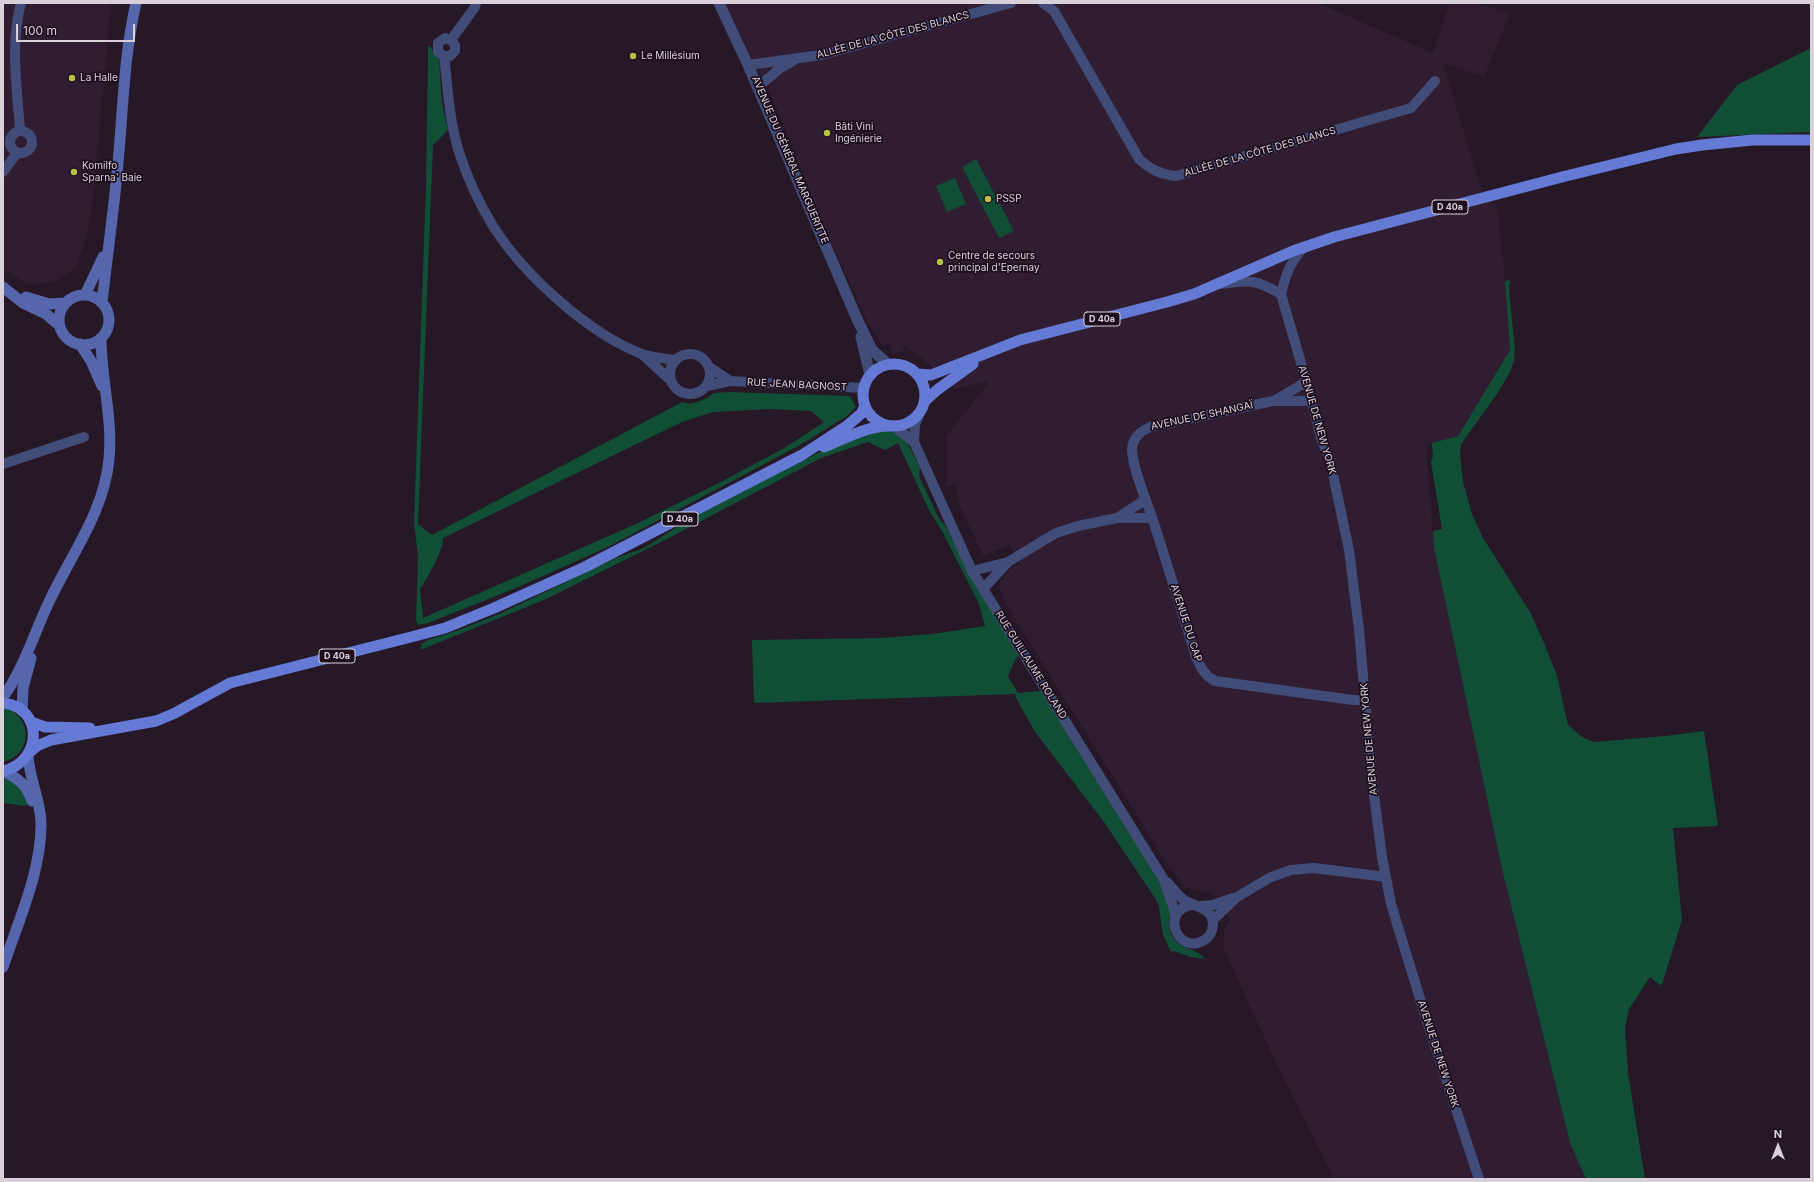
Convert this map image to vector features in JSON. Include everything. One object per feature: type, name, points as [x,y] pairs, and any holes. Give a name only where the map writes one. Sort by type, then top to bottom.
[{"type":"main road","points":[[3,697],[20,668],[39,624],[84,537],[96,510],[104,484],[109,459],[109,427],[101,338],[108,325],[108,316],[102,302],[112,230],[124,88],[136,5]]},
{"type":"main road","name":"D 40a","points":[[918,374],[931,375],[986,355],[1020,340],[1167,302],[1218,285],[1305,246],[1334,237],[1562,177],[1676,149],[1702,145],[1753,140],[1811,140]]},
{"type":"main road","points":[[85,296],[97,273],[112,230]]},
{"type":"main road","points":[[5,289],[38,302],[65,303],[78,295],[93,297],[102,302]]},
{"type":"main road","points":[[5,289],[23,302],[46,314],[59,325],[66,338],[80,344],[87,344],[101,338]]},
{"type":"main road","points":[[59,325],[59,317],[65,303]]},
{"type":"main road","points":[[80,344],[91,361],[105,395]]},
{"type":"main road","name":"D 40a","points":[[925,401],[937,390],[986,355]]},
{"type":"main road","points":[[888,364],[904,365],[918,374],[926,390],[925,401],[919,414],[904,425],[892,426],[872,418],[865,405],[864,388],[870,375],[875,370],[888,364]]},
{"type":"main road","name":"D 40a","points":[[30,753],[37,746],[51,740],[150,722],[173,714],[230,683],[415,636],[470,618],[556,581],[802,455],[848,425],[862,413],[865,405]]},
{"type":"main road","name":"D 40a","points":[[802,455],[881,426],[892,426]]},
{"type":"main road","points":[[22,711],[23,688],[39,624]]},
{"type":"main road","points":[[3,702],[15,706],[22,711],[31,722],[34,732],[34,742],[28,765],[39,803],[41,820],[39,855],[3,967]]},
{"type":"main road","name":"D 40a","points":[[31,722],[45,727],[58,728],[119,728]]},
{"type":"main road","points":[[3,771],[17,766],[30,753]]},
{"type":"main road","points":[[3,771],[20,780],[28,788],[41,820]]},
{"type":"street","points":[[20,130],[15,47],[16,25],[21,3]]},
{"type":"street","name":"AVENUE DU GÉNÉRAL MARGUERITTE","points":[[719,3],[758,87],[857,318],[872,350],[888,364]]},
{"type":"street","name":"ALLÉE DE LA CÔTE DES BLANCS","points":[[748,65],[821,55],[1011,3]]},
{"type":"street","name":"ALLÉE DE LA CÔTE DES BLANCS","points":[[1043,3],[1054,11],[1139,159],[1151,170],[1162,175],[1176,176],[1412,108],[1435,81]]},
{"type":"street","name":"RUE JEAN BAGNOST","points":[[452,40],[476,5]]},
{"type":"street","name":"RUE JEAN BAGNOST","points":[[445,38],[452,40],[455,45],[455,51],[450,56],[444,56],[438,52],[438,43],[445,38]]},
{"type":"street","name":"RUE JEAN BAGNOST","points":[[444,56],[449,108],[459,153],[493,226],[517,258],[551,292],[584,321],[617,342],[643,355],[669,379],[672,385],[682,394],[696,394],[707,386],[730,381],[864,388]]},
{"type":"street","name":"ALLÉE DE LA CÔTE DES BLANCS","points":[[758,87],[779,68],[797,59]]},
{"type":"street","points":[[20,130],[30,134],[32,145],[25,153],[17,153],[11,148],[9,139],[12,134],[20,130]]},
{"type":"street","points":[[3,172],[17,153]]},
{"type":"street","points":[[1218,285],[1244,281],[1257,281],[1281,294],[1288,270],[1305,246]]},
{"type":"street","name":"AVENUE DE NEW YORK","points":[[1281,294],[1312,401],[1320,438],[1330,460],[1349,550],[1372,779],[1391,904],[1425,1015],[1479,1179]]},
{"type":"street","name":"AVENUE DU GÉNÉRAL MARGUERITTE","points":[[857,318],[870,375]]},
{"type":"street","name":"RUE JEAN BAGNOST","points":[[643,355],[675,360],[687,354],[694,354],[700,357],[709,367],[730,381]]},
{"type":"street","points":[[669,379],[669,372],[675,360]]},
{"type":"street","points":[[707,386],[709,380],[709,367]]},
{"type":"street","points":[[1273,401],[1306,382]]},
{"type":"street","points":[[1273,401],[1312,401]]},
{"type":"street","name":"AVENUE DE SHANGAÏ","points":[[1135,438],[1144,429],[1153,426],[1273,401]]},
{"type":"street","points":[[892,426],[914,442],[919,414]]},
{"type":"street","points":[[3,464],[84,436]]},
{"type":"street","name":"AVENUE DU CAP","points":[[1135,438],[1132,450],[1146,500],[1196,657],[1202,671],[1208,677],[1216,681],[1353,700],[1365,700]]},
{"type":"street","name":"RUE GUILLAUME ROLAND","points":[[914,442],[972,571],[983,589],[1164,880],[1178,895],[1197,905]]},
{"type":"street","points":[[1117,518],[1146,500]]},
{"type":"street","points":[[983,589],[1008,562],[1056,533],[1078,526],[1117,518],[1152,518]]},
{"type":"street","points":[[972,571],[1008,562]]},
{"type":"street","points":[[1197,905],[1210,914],[1213,920],[1212,931],[1209,936],[1203,942],[1194,944],[1184,941],[1179,937],[1174,925],[1175,918],[1184,907],[1197,905],[1214,905],[1237,897],[1271,877],[1291,870],[1314,868],[1386,877]]},
{"type":"street","name":"RUE GUILLAUME ROLAND","points":[[1164,880],[1174,909],[1175,918]]},
{"type":"street","points":[[1213,920],[1237,897]]},
{"type":"shaded area","points":[[3,3],[111,3],[93,197],[86,238],[76,267],[55,282],[28,284],[3,269]]},
{"type":"shaded area","points":[[725,3],[1318,3],[1433,53],[1450,3],[1475,3],[1510,14],[1484,77],[1443,63],[1480,186],[1497,204],[1505,280],[1510,350],[1458,436],[1426,445],[1434,548],[1502,869],[1570,1143],[1586,1179],[1334,1179],[1275,1061],[1223,947],[1224,929],[1230,920],[1212,893],[1186,888],[1166,862],[1005,603],[999,585],[1008,571],[1020,563],[1012,549],[1009,545],[983,556],[960,506],[956,493],[959,491],[956,484],[946,487],[946,436],[990,381],[953,389],[923,359],[902,344],[905,351],[892,354],[889,343],[883,346],[868,323],[821,219],[775,104]]},
{"type":"green space","points":[[430,46],[439,60],[442,103],[448,130],[433,145],[418,524],[432,535],[682,402],[690,404],[703,400],[714,393],[728,392],[850,396],[856,407],[847,416],[800,445],[608,547],[516,588],[428,623],[418,625],[416,620],[418,556],[414,523],[426,184],[428,47]],"holes":[[[769,409],[811,411],[824,422],[786,447],[717,484],[638,523],[423,618],[420,589],[438,556],[443,538],[682,422],[713,412]]]},
{"type":"green space","points":[[1811,48],[1811,132],[1697,137],[1737,85]]},
{"type":"green space","name":"PSSP","points":[[976,159],[1014,231],[999,238],[962,167]]},
{"type":"green space","points":[[955,178],[966,204],[947,212],[936,186]]},
{"type":"green space","points":[[1510,280],[1509,290],[1515,350],[1514,361],[1510,372],[1497,394],[1461,444],[1460,455],[1463,482],[1472,514],[1483,538],[1530,612],[1557,676],[1568,725],[1582,737],[1594,742],[1704,731],[1718,826],[1673,828],[1682,920],[1662,984],[1660,985],[1650,977],[1629,1009],[1625,1028],[1628,1073],[1645,1179],[1586,1179],[1570,1143],[1502,869],[1434,548],[1433,531],[1442,529],[1431,462],[1433,456],[1432,443],[1458,436],[1510,350],[1505,281]]},
{"type":"green space","points":[[879,429],[898,433],[908,444],[920,468],[919,476],[939,519],[945,525],[968,571],[1019,655],[1015,660],[1008,676],[1018,693],[1041,691],[1162,885],[1170,906],[1169,928],[1174,939],[1177,943],[1202,955],[1205,959],[1190,957],[1174,951],[1171,952],[1163,935],[1159,907],[1155,898],[1104,822],[1035,732],[1015,696],[1017,694],[754,703],[752,640],[881,638],[932,634],[985,626],[979,604],[943,533],[929,510],[898,443],[885,450],[868,442],[821,458],[665,540],[544,600],[420,650],[422,644],[428,640],[459,630],[499,614],[616,558],[644,548],[686,521],[818,453]]},
{"type":"green space","points":[[3,707],[13,712],[20,718],[26,735],[25,743],[20,751],[13,758],[3,762]]},
{"type":"green space","points":[[3,778],[17,783],[29,803],[25,806],[3,803]]},
{"type":"place","name":"Le Millésium","points":[[633,56]]},
{"type":"place","name":"La Halle","points":[[72,78]]},
{"type":"place","name":"Bâti Vini Ingénierie","points":[[827,133]]},
{"type":"place","name":"Komilfo Sparna' Baie","points":[[74,172]]},
{"type":"place","name":"PSSP","points":[[988,199]]},
{"type":"place","name":"Centre de secours principal d'Epernay","points":[[940,262]]}]
